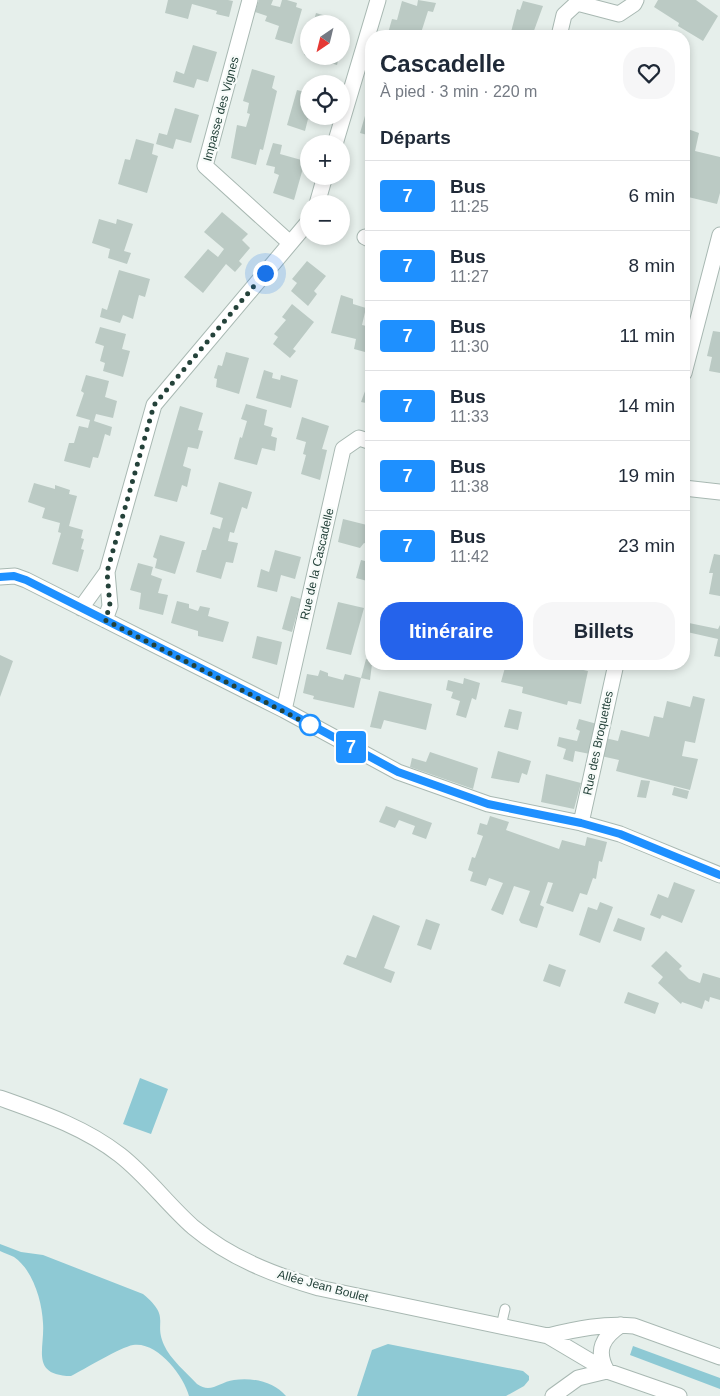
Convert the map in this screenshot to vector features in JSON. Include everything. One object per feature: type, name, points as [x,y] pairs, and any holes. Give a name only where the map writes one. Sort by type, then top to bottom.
[{"type":"street","name":"Impasse des Vignes","points":[[250,0],[205,166],[290,243]]},
{"type":"street","points":[[369,30],[378,0]]},
{"type":"street","points":[[560,30],[564,15],[577,3],[619,14],[634,4],[636,0]]},
{"type":"street","points":[[338,135],[365,44]]},
{"type":"street","points":[[81,608],[107,572],[154,405],[300,231]]},
{"type":"street","points":[[690,332],[720,235]]},
{"type":"street","name":"Rue de la Cascadelle","points":[[284,710],[343,449],[359,438],[365,440]]},
{"type":"street","points":[[690,489],[720,492]]},
{"type":"street","points":[[105,620],[110,606],[107,572]]},
{"type":"street","points":[[0,577],[14,576],[26,580],[284,710],[398,772],[488,804],[581,823],[620,834],[720,875]]},
{"type":"street","name":"Rue des Broquettes","points":[[581,823],[615,670]]},
{"type":"street","name":"Allée Jean Boulet","points":[[0,1098],[53,1117],[86,1132],[119,1154],[193,1226],[216,1244],[282,1277],[319,1288],[548,1336]]},
{"type":"street","points":[[607,1371],[601,1361],[602,1345],[610,1332],[621,1324]]},
{"type":"street","points":[[548,1336],[586,1328],[621,1324],[634,1326],[720,1357]]},
{"type":"street","points":[[548,1336],[607,1371],[679,1396]]},
{"type":"street","points":[[553,1396],[578,1378],[607,1371]]},
{"type":"lane","points":[[501,1326],[505,1309]]},
{"type":"water","points":[[140,1078],[168,1089],[151,1134],[123,1124]]},
{"type":"water","points":[[0,1244],[21,1252],[43,1255],[143,1294],[157,1309],[161,1337],[170,1355],[202,1387],[211,1388],[229,1381],[248,1379],[269,1384],[286,1396],[189,1396],[182,1379],[168,1361],[151,1348],[142,1345],[133,1345],[120,1350],[71,1376],[58,1375],[50,1371],[42,1359],[42,1314],[35,1287],[21,1263],[14,1257],[0,1251]]},
{"type":"water","points":[[388,1344],[523,1371],[529,1376],[529,1380],[524,1386],[506,1396],[357,1396],[372,1350]]},
{"type":"water","points":[[633,1346],[720,1378],[720,1389],[630,1355]]},
{"type":"building","points":[[168,0],[233,1],[229,17],[216,14],[217,11],[192,4],[188,19],[165,13]]},
{"type":"building","points":[[259,0],[273,0],[271,5],[280,7],[282,0],[297,3],[296,7],[302,9],[292,44],[275,39],[279,26],[265,21],[267,16],[255,12]]},
{"type":"building","points":[[418,0],[436,3],[433,12],[428,11],[422,30],[389,30],[392,19],[397,20],[402,1],[417,6]]},
{"type":"building","points":[[658,0],[696,0],[718,16],[703,41],[690,33],[690,30],[685,30],[678,26],[679,23],[654,7]]},
{"type":"building","points":[[523,1],[543,6],[534,30],[512,30],[517,9],[520,10]]},
{"type":"building","points":[[193,45],[217,52],[208,82],[197,79],[194,88],[173,82],[176,71],[184,74]]},
{"type":"building","points":[[252,69],[275,76],[272,88],[277,91],[263,150],[260,149],[256,165],[231,158],[237,125],[246,127],[250,114],[247,113],[249,103],[243,101]]},
{"type":"building","points":[[297,90],[300,91],[300,125],[306,125],[305,131],[287,125]]},
{"type":"building","points":[[175,108],[199,115],[191,143],[176,139],[173,149],[156,144],[159,133],[167,135]]},
{"type":"building","points":[[365,116],[365,134],[360,133]]},
{"type":"building","points":[[690,130],[699,133],[695,151],[720,157],[720,193],[717,204],[690,197]]},
{"type":"building","points":[[136,139],[154,144],[152,154],[158,156],[147,193],[118,184],[125,159],[130,160]]},
{"type":"building","points":[[273,143],[282,145],[280,154],[300,160],[300,179],[294,200],[273,193],[279,175],[274,173],[275,167],[266,165]]},
{"type":"building","points":[[222,212],[248,234],[242,240],[250,248],[239,261],[242,264],[235,272],[226,264],[203,293],[184,277],[208,249],[218,257],[224,249],[204,232]]},
{"type":"building","points":[[99,219],[116,224],[117,219],[133,224],[124,251],[131,253],[127,264],[108,258],[110,249],[92,243]]},
{"type":"building","points":[[307,261],[326,276],[314,291],[317,294],[308,306],[291,291],[297,283],[292,279]]},
{"type":"building","points":[[119,270],[150,279],[145,297],[139,295],[133,319],[123,315],[120,323],[100,317],[102,308],[107,310]]},
{"type":"building","points":[[341,295],[353,299],[353,304],[365,308],[362,325],[365,326],[365,352],[354,349],[356,339],[331,333]]},
{"type":"building","points":[[292,304],[314,322],[293,349],[296,351],[290,358],[273,344],[278,337],[274,334],[286,320],[282,317]]},
{"type":"building","points":[[100,327],[126,334],[122,349],[130,351],[123,377],[103,371],[105,363],[100,361],[104,346],[95,343]]},
{"type":"building","points":[[713,331],[720,332],[720,373],[709,371],[712,357],[707,356]]},
{"type":"building","points":[[226,352],[249,358],[239,394],[216,387],[217,379],[214,378],[218,365],[222,366]]},
{"type":"building","points":[[264,370],[273,373],[272,378],[280,380],[281,375],[298,380],[291,408],[256,398]]},
{"type":"building","points":[[86,375],[109,381],[105,397],[117,401],[113,418],[96,414],[94,421],[112,427],[110,436],[105,434],[98,458],[93,457],[90,468],[64,461],[69,443],[74,443],[79,426],[88,428],[90,420],[76,416],[84,393],[81,391]]},
{"type":"building","points":[[365,391],[365,403],[361,402]]},
{"type":"building","points":[[246,404],[267,410],[264,425],[273,428],[271,436],[277,438],[275,451],[262,448],[257,465],[234,459],[247,421],[241,419]]},
{"type":"building","points":[[180,406],[203,413],[198,430],[203,431],[198,449],[188,447],[183,466],[191,469],[187,487],[182,485],[177,502],[154,496]]},
{"type":"building","points":[[302,417],[329,426],[322,449],[327,450],[320,480],[301,474],[306,455],[303,454],[306,442],[296,439]]},
{"type":"building","points":[[219,482],[252,492],[247,509],[242,507],[234,533],[230,532],[228,541],[238,543],[233,563],[226,562],[221,579],[196,572],[202,550],[206,550],[213,527],[220,529],[223,518],[210,514]]},
{"type":"building","points":[[34,483],[55,489],[55,485],[70,490],[69,494],[77,496],[69,526],[83,530],[81,538],[84,539],[81,549],[84,550],[78,572],[52,564],[61,533],[58,532],[60,523],[42,518],[45,508],[28,502]]},
{"type":"building","points":[[343,519],[365,524],[365,543],[360,548],[338,542]]},
{"type":"building","points":[[160,535],[185,542],[175,574],[155,568],[157,559],[153,557]]},
{"type":"building","points":[[275,550],[301,557],[295,579],[281,575],[277,592],[257,587],[261,569],[269,572]]},
{"type":"building","points":[[714,554],[720,555],[720,596],[709,594],[713,573],[709,573]]},
{"type":"building","points":[[361,560],[365,561],[365,580],[356,578]]},
{"type":"building","points":[[138,563],[153,567],[151,575],[162,579],[158,593],[168,595],[163,615],[139,609],[141,593],[130,590]]},
{"type":"building","points":[[291,596],[301,599],[292,632],[282,629]]},
{"type":"building","points":[[177,601],[189,604],[189,608],[198,611],[200,606],[210,608],[208,616],[229,622],[223,642],[198,636],[198,631],[171,623]]},
{"type":"building","points":[[338,602],[364,608],[351,655],[326,649]]},
{"type":"building","points":[[690,623],[718,629],[720,625],[720,657],[714,656],[718,639],[690,633]]},
{"type":"building","points":[[257,636],[282,642],[277,665],[252,658]]},
{"type":"building","points":[[0,655],[13,661],[0,697]]},
{"type":"building","points":[[365,663],[365,670],[371,670],[370,680],[361,678]]},
{"type":"building","points":[[320,670],[328,673],[328,676],[343,680],[345,674],[361,678],[354,708],[313,699],[314,696],[303,693],[307,674],[318,676]]},
{"type":"building","points":[[504,670],[588,671],[581,704],[568,701],[567,705],[522,693],[523,687],[501,682]]},
{"type":"building","points":[[464,678],[480,683],[476,700],[472,698],[466,718],[456,715],[460,701],[451,698],[453,692],[446,690],[448,680],[463,684]]},
{"type":"building","points":[[379,691],[432,704],[426,730],[384,720],[381,729],[370,727]]},
{"type":"building","points":[[693,696],[705,699],[695,743],[685,741],[682,756],[698,759],[690,790],[616,771],[619,760],[601,756],[605,738],[618,741],[621,730],[649,737],[654,716],[663,718],[667,701],[690,707]]},
{"type":"building","points":[[509,709],[522,712],[518,730],[504,727]]},
{"type":"building","points":[[579,719],[597,724],[590,754],[575,751],[573,762],[563,759],[566,749],[557,746],[559,737],[577,741],[580,731],[576,729]]},
{"type":"building","points":[[498,751],[531,761],[527,775],[522,773],[519,783],[491,778]]},
{"type":"building","points":[[430,752],[478,768],[473,789],[410,767],[412,758],[426,762]]},
{"type":"building","points":[[546,774],[581,783],[574,809],[541,802]]},
{"type":"building","points":[[641,780],[650,781],[646,798],[637,797]]},
{"type":"building","points":[[674,787],[689,791],[687,799],[672,795]]},
{"type":"building","points":[[386,806],[432,823],[426,839],[412,834],[415,826],[399,820],[395,828],[379,822]]},
{"type":"building","points":[[490,816],[509,822],[506,830],[559,849],[562,840],[585,846],[587,837],[607,842],[602,862],[599,861],[596,879],[593,878],[587,895],[580,893],[573,912],[546,903],[553,883],[548,882],[540,905],[544,907],[537,928],[521,923],[519,920],[530,891],[514,886],[503,915],[491,910],[503,883],[489,878],[486,886],[470,881],[473,872],[468,870],[472,857],[475,858],[483,836],[477,834],[480,823],[487,825]]},
{"type":"building","points":[[674,882],[695,890],[682,923],[662,915],[660,919],[650,915],[658,894],[668,898]]},
{"type":"building","points":[[600,902],[613,907],[600,943],[579,935],[588,907],[597,910]]},
{"type":"building","points":[[373,915],[400,926],[384,968],[395,972],[391,983],[343,964],[347,955],[356,958]]},
{"type":"building","points":[[618,918],[645,928],[641,941],[613,931]]},
{"type":"building","points":[[426,919],[440,924],[431,950],[417,945]]},
{"type":"building","points":[[666,951],[682,966],[679,969],[689,979],[700,983],[703,973],[720,978],[720,1000],[710,997],[709,1002],[705,1000],[702,1009],[682,1002],[681,1004],[658,983],[663,977],[651,966]]},
{"type":"building","points":[[549,964],[566,970],[560,987],[543,981]]},
{"type":"building","points":[[628,992],[659,1003],[655,1014],[624,1003]]},
{"type":"bus line","name":"7","points":[[0,577],[14,576],[26,580],[284,710],[398,772],[488,804],[581,823],[620,834],[720,875]]},
{"type":"route","points":[[265,273],[154,405],[107,572],[110,606],[105,620],[310,725]]}]
